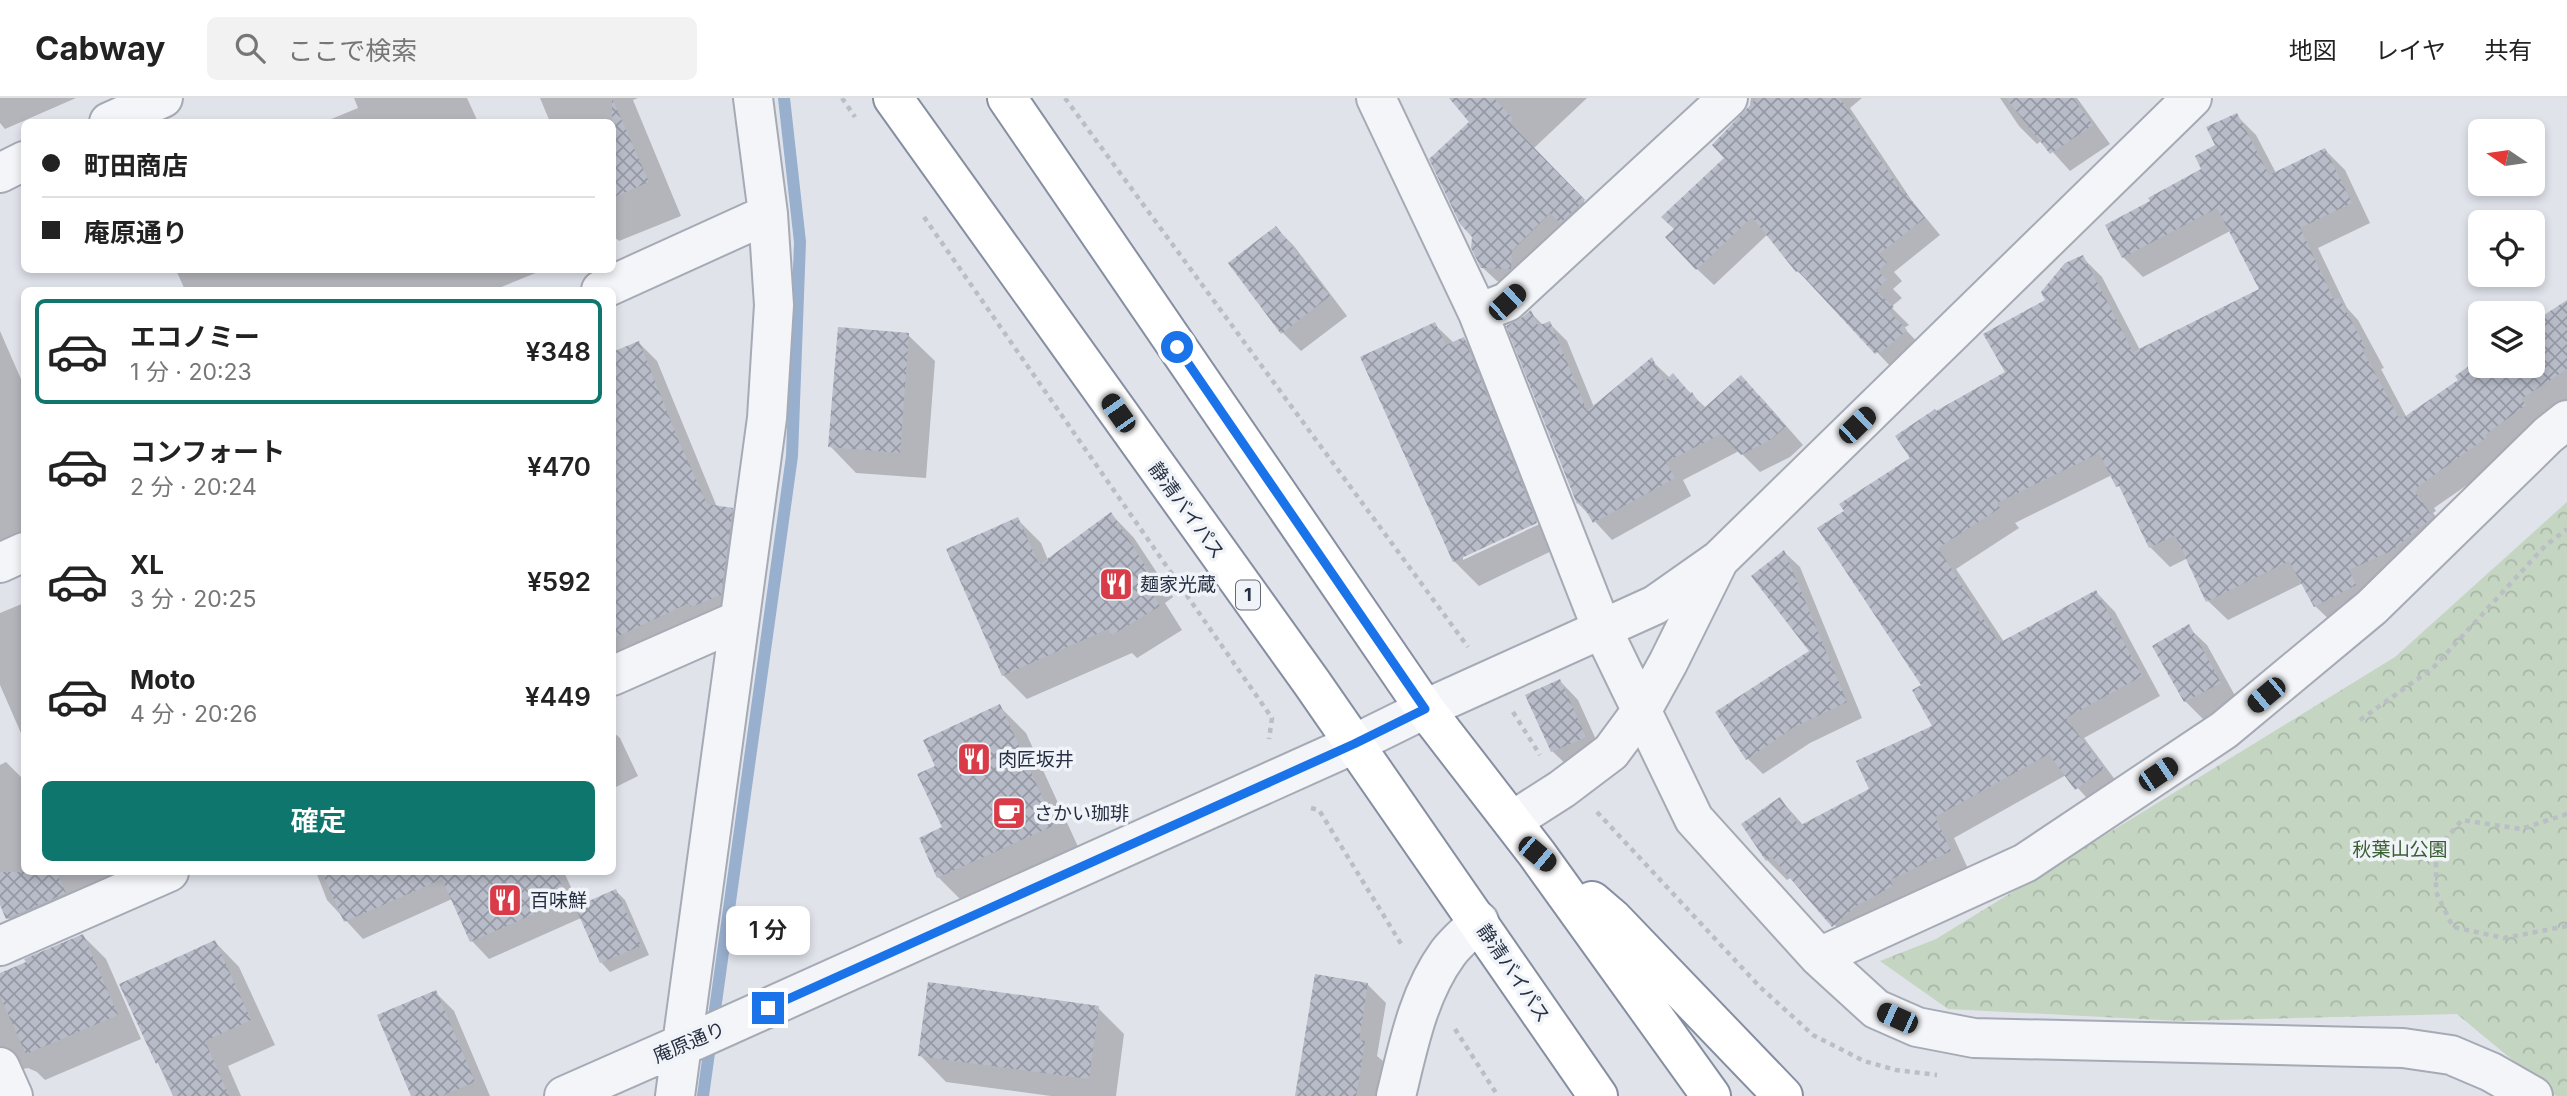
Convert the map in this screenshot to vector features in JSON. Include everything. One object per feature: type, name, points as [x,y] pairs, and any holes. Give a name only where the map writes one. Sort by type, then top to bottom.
[{"type":"highway","name":"静清バイパス","points":[[893,98],[1354,744],[1598,1096]]},
{"type":"highway","points":[[1007,98],[1425,709],[1537,854],[1711,1096]]},
{"type":"highway","points":[[1537,854],[1613,919],[1783,1096]]},
{"type":"highway","points":[[1531,998],[1586,1096]]},
{"type":"street","points":[[117,119],[163,98]]},
{"type":"street","points":[[675,1096],[688,1042],[739,620],[767,418],[774,305],[768,214],[753,98]]},
{"type":"street","points":[[1376,98],[1478,313],[1602,629],[1694,819],[1819,957],[1876,1009],[1917,1027],[1974,1038],[2403,1048],[2451,1055],[2491,1072],[2533,1096]]},
{"type":"street","points":[[1478,313],[1507,302],[1728,98]]},
{"type":"street","points":[[1512,821],[1562,789],[1611,752],[1642,710],[1719,560],[2192,98]]},
{"type":"street","points":[[0,173],[21,162]]},
{"type":"street","points":[[608,287],[768,214]]},
{"type":"street","points":[[1819,957],[2025,863],[2224,730],[2372,607],[2567,420]]},
{"type":"street","points":[[0,563],[21,553]]},
{"type":"street","name":"庵原通り","points":[[564,1096],[743,1019],[1354,744],[1655,605],[1719,560]]},
{"type":"street","points":[[616,674],[739,620]]},
{"type":"street","points":[[0,946],[162,875]]},
{"type":"street","points":[[1396,1096],[1416,1016],[1429,988],[1448,953],[1479,921]]},
{"type":"street","points":[[0,1067],[13,1096]]},
{"type":"path","points":[[842,98],[858,121]]},
{"type":"path","points":[[921,213],[1272,718],[1268,749],[1281,776],[1301,806],[1319,810],[1497,1096]]},
{"type":"path","points":[[2360,720],[2433,668],[2545,546],[2567,529]]},
{"type":"path","points":[[2567,814],[2521,829],[2462,820],[2437,850],[2436,892],[2453,927],[2504,937],[2567,926]]},
{"type":"green space","name":"秋葉山公園","points":[[2567,502],[2567,1096],[2556,1096],[2457,1014],[2181,1021],[1948,1009],[1880,961],[1936,939],[2395,657]]},
{"type":"building","points":[[612,98],[649,182],[616,196],[616,119],[612,119]]},
{"type":"building","points":[[1449,98],[1494,98],[1513,119],[1510,123],[1585,200],[1560,223],[1550,213],[1512,251],[1511,269],[1481,268],[1471,248],[1472,237],[1460,224],[1429,159],[1469,122]]},
{"type":"building","points":[[1757,98],[1840,98],[1904,195],[1906,193],[1925,218],[1879,254],[1887,263],[1878,271],[1887,280],[1875,290],[1894,307],[1889,311],[1907,330],[1880,353],[1879,351],[1875,354],[1798,271],[1796,272],[1752,217],[1696,270],[1665,237],[1674,229],[1661,217],[1724,158],[1712,145]]},
{"type":"building","points":[[2006,98],[2073,98],[2093,125],[2050,154]]},
{"type":"building","points":[[2237,113],[2269,175],[2325,148],[2352,203],[2300,228],[2334,300],[2339,298],[2366,348],[2362,349],[2400,420],[2458,380],[2455,376],[2468,367],[2468,378],[2545,378],[2545,314],[2567,300],[2567,369],[2521,399],[2526,405],[2416,488],[2418,490],[2415,492],[2433,517],[2391,551],[2349,570],[2356,585],[2314,607],[2289,561],[2206,602],[2175,535],[2149,548],[2119,486],[2116,487],[2099,453],[1997,503],[2000,508],[1938,548],[1999,643],[2096,590],[2142,676],[2066,718],[2104,769],[2075,790],[2049,754],[1935,817],[1951,851],[1890,880],[1893,886],[1856,906],[1832,927],[1772,857],[1766,861],[1741,824],[1780,797],[1799,826],[1869,789],[1856,761],[1932,726],[1912,690],[1921,685],[1817,528],[1844,511],[1839,504],[1910,458],[1895,436],[1935,409],[1936,411],[2005,372],[1983,334],[2045,300],[2041,292],[2065,263],[2083,255],[2133,352],[2259,289],[2217,208],[2122,258],[2105,225],[2201,169],[2195,156],[2215,145],[2206,127]]},
{"type":"building","points":[[1276,226],[1330,296],[1281,334],[1228,263]]},
{"type":"building","points":[[1531,310],[1538,326],[1550,321],[1587,411],[1652,357],[1664,382],[1673,373],[1690,393],[1692,392],[1703,409],[1741,375],[1786,426],[1772,439],[1741,455],[1721,434],[1666,462],[1675,478],[1593,523],[1581,502],[1577,504],[1506,326]]},
{"type":"building","points":[[1435,322],[1446,345],[1464,337],[1537,523],[1453,562],[1360,357]]},
{"type":"building","points":[[838,327],[909,333],[900,453],[828,447]]},
{"type":"building","points":[[639,341],[707,504],[733,508],[721,595],[691,607],[689,603],[616,637],[616,350]]},
{"type":"building","points":[[1111,512],[1150,573],[1143,578],[1160,606],[1112,635],[1108,629],[1002,676],[946,549],[1018,517],[1039,565]]},
{"type":"building","points":[[1784,550],[1847,702],[1794,727],[1746,760],[1715,712],[1809,651],[1751,576]]},
{"type":"building","points":[[2189,624],[2221,683],[2184,702],[2152,646]]},
{"type":"building","points":[[1560,679],[1586,737],[1551,752],[1525,695]]},
{"type":"building","points":[[1000,704],[1055,825],[937,878],[919,838],[942,827],[917,774],[935,766],[923,740]]},
{"type":"building","points":[[0,872],[57,875],[66,893],[6,919],[0,905]]},
{"type":"building","points":[[323,875],[557,875],[568,899],[470,942],[442,879],[344,922]]},
{"type":"building","points":[[616,889],[641,946],[600,963],[575,907]]},
{"type":"building","points":[[83,934],[118,1015],[26,1054],[0,996],[0,973],[26,962],[24,959]]},
{"type":"building","points":[[215,940],[251,1020],[205,1041],[229,1096],[174,1096],[119,984]]},
{"type":"building","points":[[1315,974],[1368,983],[1359,1040],[1365,1041],[1356,1096],[1295,1096]]},
{"type":"building","points":[[928,982],[1099,1006],[1089,1079],[918,1056]]},
{"type":"building","points":[[436,990],[475,1082],[441,1096],[411,1096],[377,1015]]},
{"type":"waterway","points":[[703,1096],[792,456],[800,242],[784,98]]},
{"type":"place","name":"麺家光蔵","points":[[1116,584]]},
{"type":"place","name":"肉匠坂井","points":[[974,759]]},
{"type":"place","name":"さかい珈琲","points":[[1009,813]]},
{"type":"place","name":"百味鮮","points":[[505,900]]},
{"type":"route","points":[[768,1008],[1354,744],[1425,709],[1177,347]]}]
